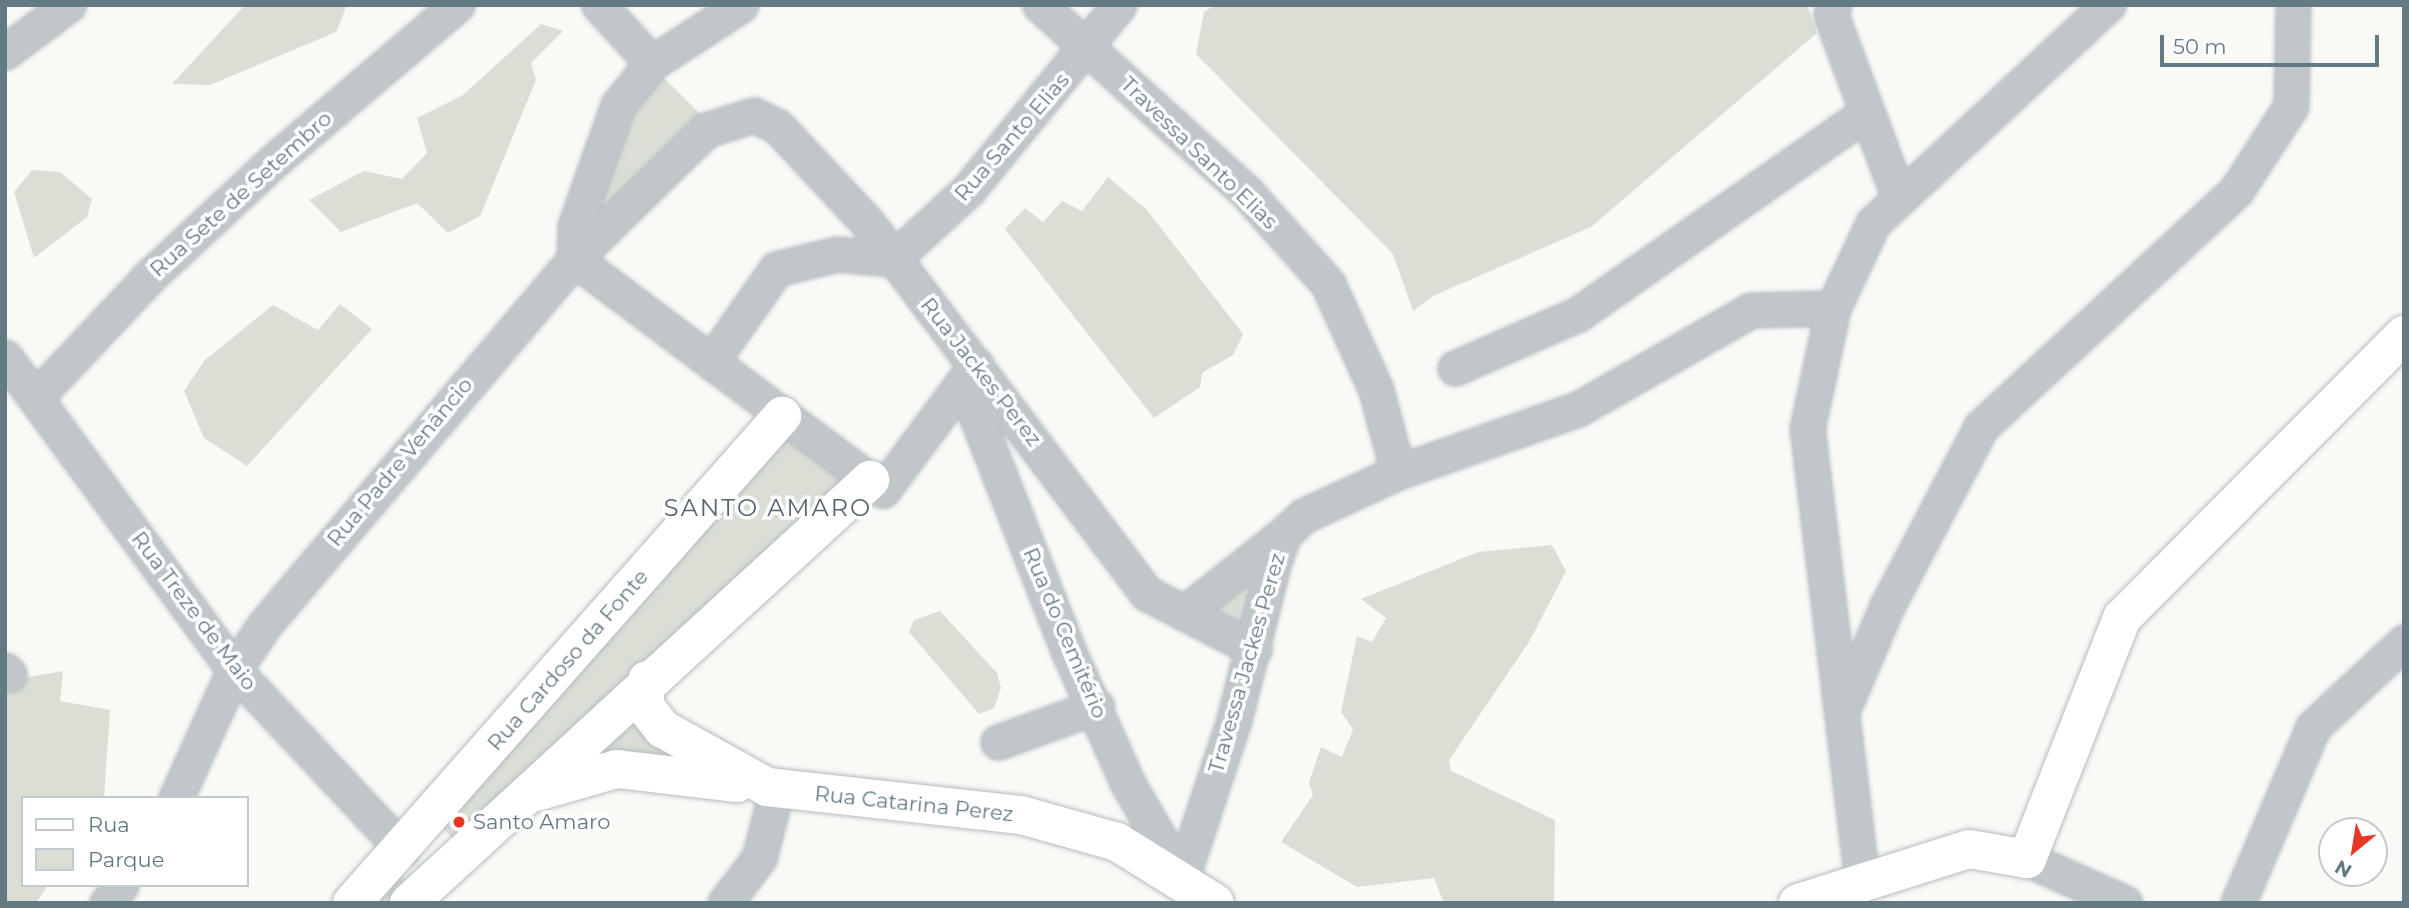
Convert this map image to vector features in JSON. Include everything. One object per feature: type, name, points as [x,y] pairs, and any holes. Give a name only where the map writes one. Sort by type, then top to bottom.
[{"type":"street","points":[[5,51],[68,5]]},
{"type":"street","name":"Rua Sete de Setembro","points":[[37,396],[149,277],[275,159],[457,5]]},
{"type":"street","points":[[599,5],[652,63]]},
{"type":"street","points":[[741,5],[652,63],[618,104],[578,215],[573,260],[883,490],[969,374]]},
{"type":"street","name":"Travessa Santo Elias","points":[[1040,5],[1247,193],[1328,284],[1376,390],[1398,472]]},
{"type":"street","name":"Rua Santo Elias","points":[[893,259],[969,189],[1088,49],[1119,5]]},
{"type":"street","points":[[1834,5],[1831,15],[1899,198]]},
{"type":"street","points":[[1862,881],[1807,429],[1833,308],[1872,223],[2108,5]]},
{"type":"street","points":[[1841,714],[1887,606],[1981,427],[2236,191],[2291,106],[2293,5]]},
{"type":"street","points":[[1455,368],[1578,314],[1866,113]]},
{"type":"street","name":"Rua Jackes Perez","points":[[706,130],[754,115],[776,126],[893,259],[969,374],[1146,593],[1254,649]]},
{"type":"street","name":"Rua Padre Venâncio","points":[[177,796],[234,670],[365,502],[573,260],[706,130]]},
{"type":"street","points":[[711,362],[776,269],[837,254],[893,259]]},
{"type":"street","name":"Travessa Jackes Perez","points":[[1182,877],[1254,649],[1284,534],[1303,516],[1398,472],[1578,410],[1751,310],[1833,308]]},
{"type":"street","points":[[2027,859],[2122,618],[2404,335]]},
{"type":"street","name":"Rua Treze de Maio","points":[[5,357],[37,396],[234,670],[403,850]]},
{"type":"street","name":"Rua do Cemitério","points":[[969,374],[1067,648],[1097,706],[1128,783],[1182,877]]},
{"type":"street","name":"Rua Cardoso da Fonte","points":[[352,903],[403,850],[782,416]]},
{"type":"street","points":[[403,850],[421,892],[647,680],[870,480]]},
{"type":"street","points":[[1184,613],[1284,534]]},
{"type":"street","points":[[2238,903],[2313,727],[2404,642]]},
{"type":"street","name":"Rua Catarina Perez","points":[[647,680],[645,705],[663,729],[772,788],[1021,816],[1117,842],[1182,877],[1215,903]]},
{"type":"street","points":[[998,741],[1097,706]]},
{"type":"street","points":[[514,803],[572,777],[617,769],[772,788],[759,858],[724,903]]},
{"type":"street","points":[[1798,903],[1969,849],[2027,859],[2125,903]]},
{"type":"street","points":[[107,903],[119,887]]},
{"type":"green space","points":[[245,5],[347,5],[336,32],[210,85],[172,84]]},
{"type":"green space","points":[[1215,5],[1807,5],[1817,33],[1591,227],[1433,296],[1413,311],[1393,254],[1196,54],[1204,12]]},
{"type":"green space","points":[[541,24],[563,31],[531,63],[536,80],[480,216],[448,233],[417,203],[341,232],[309,200],[364,171],[402,179],[427,153],[417,118],[463,95]]},
{"type":"green space","points":[[660,74],[703,117],[586,236],[627,111]]},
{"type":"green space","points":[[32,170],[60,172],[92,199],[87,217],[34,258],[14,192]]},
{"type":"green space","points":[[1108,177],[1147,210],[1243,334],[1233,355],[1202,373],[1200,387],[1154,418],[1005,229],[1025,208],[1043,222],[1062,201],[1082,211]]},
{"type":"green space","points":[[340,304],[372,329],[247,466],[204,438],[184,391],[205,360],[273,305],[318,330]]},
{"type":"green space","points":[[788,438],[842,480],[452,838],[443,828],[775,443]]},
{"type":"green space","points":[[1552,545],[1566,571],[1529,642],[1449,760],[1451,771],[1555,820],[1554,903],[1443,901],[1434,878],[1357,887],[1281,842],[1313,795],[1309,783],[1321,747],[1342,757],[1353,729],[1341,712],[1357,636],[1372,642],[1386,618],[1361,599],[1478,552]]},
{"type":"green space","points":[[1254,574],[1246,637],[1201,613]]},
{"type":"green space","points":[[940,611],[997,673],[1001,688],[994,708],[979,714],[909,632],[914,620]]},
{"type":"green space","points":[[63,671],[60,701],[110,710],[104,796],[21,796],[21,887],[47,887],[36,903],[5,903],[5,681]]},
{"type":"green space","points":[[624,716],[691,758],[589,756]]},
{"type":"green space","points":[[399,873],[410,884],[400,903],[361,903]]},
{"type":"place","name":"Santo Amaro","points":[[459,822]]},
{"type":"district","name":"SANTO AMARO","points":[[768,508]]}]
